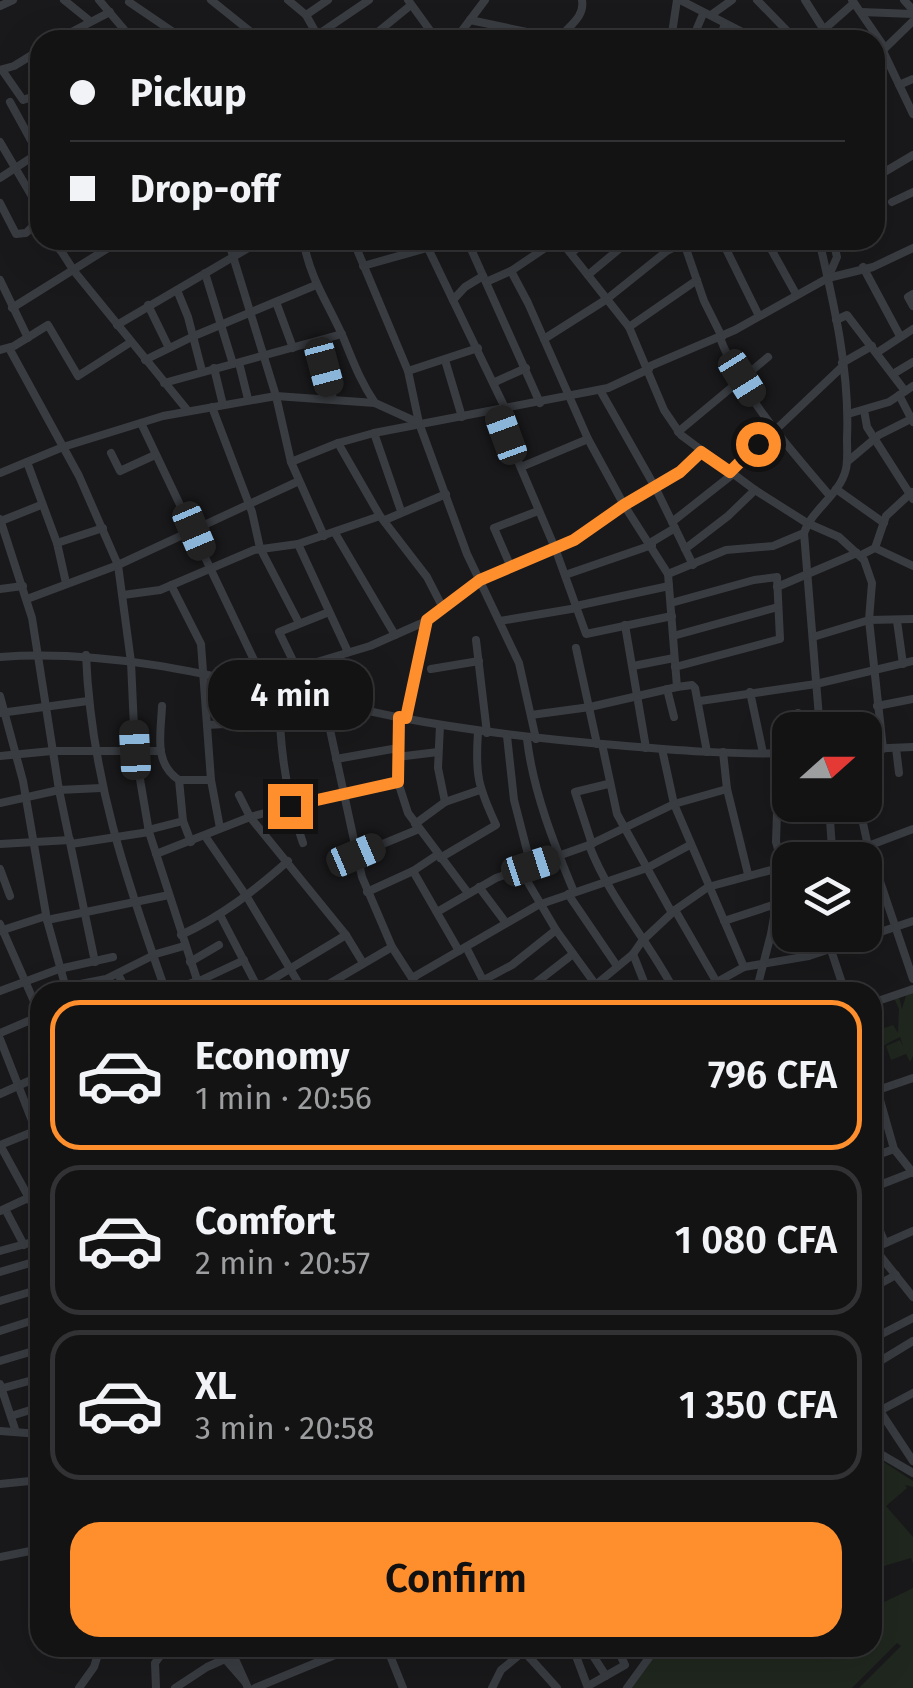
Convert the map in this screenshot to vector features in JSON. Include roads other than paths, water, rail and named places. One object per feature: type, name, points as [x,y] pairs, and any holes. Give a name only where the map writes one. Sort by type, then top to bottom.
[{"type":"street","points":[[0,6],[12,0]]},
{"type":"street","points":[[64,0],[90,22]]},
{"type":"street","points":[[99,0],[124,30]]},
{"type":"street","points":[[210,0],[249,30]]},
{"type":"street","points":[[288,0],[306,15],[312,30]]},
{"type":"street","points":[[306,15],[326,0]]},
{"type":"street","points":[[328,30],[369,0]]},
{"type":"street","points":[[462,30],[484,0]]},
{"type":"street","points":[[569,30],[583,7],[582,0]]},
{"type":"street","points":[[673,30],[678,0],[738,30]]},
{"type":"street","points":[[698,30],[707,15],[732,0]]},
{"type":"street","points":[[757,0],[786,30]]},
{"type":"street","points":[[804,0],[824,30],[853,1],[872,30]]},
{"type":"street","points":[[904,0],[913,15]]},
{"type":"street","points":[[75,30],[130,1],[171,30]]},
{"type":"street","points":[[379,30],[410,2],[430,30]]},
{"type":"street","points":[[861,12],[913,15]]},
{"type":"street","points":[[885,48],[913,15]]},
{"type":"street","points":[[470,20],[516,30]]},
{"type":"street","points":[[723,30],[726,24]]},
{"type":"street","points":[[30,55],[1,70],[20,97],[30,99]]},
{"type":"street","points":[[885,60],[913,114]]},
{"type":"street","points":[[899,86],[913,78]]},
{"type":"street","points":[[0,108],[20,97]]},
{"type":"street","points":[[10,102],[30,136]]},
{"type":"street","points":[[0,142],[30,194]]},
{"type":"street","points":[[885,172],[913,155]]},
{"type":"street","points":[[0,178],[30,158]]},
{"type":"street","points":[[892,202],[913,192]]},
{"type":"street","points":[[0,203],[16,234],[21,236],[30,228]]},
{"type":"street","points":[[291,462],[374,433],[600,390],[721,338],[828,278],[868,269],[913,248]]},
{"type":"street","points":[[60,250],[188,411]]},
{"type":"street","points":[[12,308],[106,250]]},
{"type":"street","points":[[232,250],[265,356],[291,462],[324,536]]},
{"type":"street","points":[[117,325],[246,250]]},
{"type":"street","points":[[305,250],[316,285],[342,334],[360,382],[375,403]]},
{"type":"street","points":[[357,250],[408,371],[418,423],[480,580],[519,663],[531,715],[530,763],[571,893],[617,966]]},
{"type":"street","points":[[363,266],[409,250]]},
{"type":"street","points":[[429,250],[494,382],[521,467],[586,634],[672,616]]},
{"type":"street","points":[[471,250],[540,403]]},
{"type":"street","points":[[453,300],[465,287],[511,271],[544,250]]},
{"type":"street","points":[[568,250],[629,327],[664,410],[678,432],[755,490],[807,523],[839,537],[859,554],[872,583],[869,620],[883,748],[913,747]]},
{"type":"street","points":[[571,253],[575,250]]},
{"type":"street","points":[[588,274],[618,250]]},
{"type":"street","points":[[544,340],[607,299],[669,250]]},
{"type":"street","points":[[686,250],[729,360],[774,430],[833,492],[884,522]]},
{"type":"street","points":[[733,250],[759,316]]},
{"type":"street","points":[[772,250],[796,294]]},
{"type":"street","points":[[818,712],[804,533],[807,523],[846,470],[848,414],[836,320],[821,250]]},
{"type":"street","points":[[828,278],[838,256],[836,250]]},
{"type":"street","points":[[868,269],[900,336]]},
{"type":"street","points":[[511,271],[588,440],[668,574],[674,717]]},
{"type":"street","points":[[205,272],[248,399]]},
{"type":"street","points":[[0,280],[28,338]]},
{"type":"street","points":[[629,327],[697,280]]},
{"type":"street","points":[[145,360],[316,285]]},
{"type":"street","points":[[177,290],[202,371]]},
{"type":"street","points":[[913,294],[908,297],[913,306]]},
{"type":"street","points":[[276,302],[292,348]]},
{"type":"street","points":[[148,306],[169,348]]},
{"type":"street","points":[[836,320],[847,315],[875,349],[906,391],[912,421],[875,438],[846,462]]},
{"type":"street","points":[[131,342],[78,376],[50,326],[5,349],[63,447],[118,565],[130,662],[135,750],[148,831],[197,981],[244,960]]},
{"type":"street","points":[[565,574],[651,544],[732,473],[843,365],[913,330]]},
{"type":"street","points":[[164,382],[342,334]]},
{"type":"street","points":[[319,341],[333,399]]},
{"type":"street","points":[[408,371],[478,348]]},
{"type":"street","points":[[678,432],[768,357]]},
{"type":"street","points":[[445,360],[462,417]]},
{"type":"street","points":[[893,374],[913,362]]},
{"type":"street","points":[[214,368],[222,405]]},
{"type":"street","points":[[494,382],[526,368]]},
{"type":"street","points":[[600,390],[693,564]]},
{"type":"street","points":[[848,414],[906,391]]},
{"type":"street","points":[[0,473],[63,447],[141,423],[248,399],[276,396],[375,403],[418,423]]},
{"type":"street","points":[[212,407],[249,504],[260,548],[299,624]]},
{"type":"street","points":[[864,410],[867,428],[912,495],[886,516],[875,548]]},
{"type":"street","points":[[141,423],[263,679]]},
{"type":"street","points":[[374,433],[401,511]]},
{"type":"street","points":[[521,467],[588,440]]},
{"type":"street","points":[[338,443],[382,518],[427,577],[444,608]]},
{"type":"street","points":[[249,682],[348,652],[427,620],[480,580],[574,540],[680,472],[701,452]]},
{"type":"street","points":[[111,454],[120,471],[156,455]]},
{"type":"street","points":[[27,462],[57,543],[66,584]]},
{"type":"street","points":[[27,599],[118,565],[299,482]]},
{"type":"street","points":[[685,550],[755,490]]},
{"type":"street","points":[[123,595],[171,586],[260,548],[298,544],[446,494]]},
{"type":"street","points":[[41,505],[0,522],[27,599],[59,790],[94,962]]},
{"type":"street","points":[[510,565],[494,528],[538,511]]},
{"type":"street","points":[[57,543],[104,528]]},
{"type":"street","points":[[335,532],[395,635]]},
{"type":"street","points":[[668,574],[726,550],[773,546],[804,533]]},
{"type":"street","points":[[298,544],[348,652]]},
{"type":"street","points":[[778,587],[875,548],[913,566]]},
{"type":"street","points":[[633,666],[674,662],[780,639],[775,576],[670,603]]},
{"type":"street","points":[[0,589],[23,586]]},
{"type":"street","points":[[171,586],[196,630],[205,674],[210,780],[220,828]]},
{"type":"street","points":[[500,621],[669,586]]},
{"type":"street","points":[[673,636],[778,607]]},
{"type":"street","points":[[297,669],[279,632],[329,612]]},
{"type":"street","points":[[813,637],[869,620],[913,619]]},
{"type":"street","points":[[427,620],[402,718],[398,782],[417,826],[468,893]]},
{"type":"street","points":[[897,621],[902,664]]},
{"type":"street","points":[[624,625],[646,748]]},
{"type":"street","points":[[367,892],[496,826],[476,771],[482,732],[476,640]]},
{"type":"street","points":[[576,648],[617,814],[716,981],[744,967],[817,952]]},
{"type":"street","points":[[0,657],[37,654],[130,662],[249,682],[402,718],[531,739],[772,753]]},
{"type":"street","points":[[86,656],[95,751],[113,836],[162,982]]},
{"type":"street","points":[[431,670],[479,660]]},
{"type":"street","points":[[700,701],[816,684],[913,661]]},
{"type":"street","points":[[531,715],[692,685],[700,701],[707,752]]},
{"type":"street","points":[[279,689],[290,806],[303,843]]},
{"type":"street","points":[[750,692],[763,754]]},
{"type":"street","points":[[0,696],[26,798],[47,918],[63,982]]},
{"type":"street","points":[[878,706],[913,699]]},
{"type":"street","points":[[2,713],[88,701]]},
{"type":"street","points":[[334,704],[329,725],[356,855],[367,892],[392,948],[415,982]]},
{"type":"street","points":[[162,706],[160,751],[166,770],[179,780],[210,780]]},
{"type":"street","points":[[207,724],[279,721]]},
{"type":"street","points":[[440,725],[438,752],[446,802]]},
{"type":"street","points":[[507,736],[514,800],[531,866]]},
{"type":"street","points":[[896,748],[899,773]]},
{"type":"street","points":[[662,749],[674,804],[744,967]]},
{"type":"street","points":[[0,756],[52,750],[160,751]]},
{"type":"street","points":[[336,759],[438,752]]},
{"type":"street","points":[[723,752],[727,789],[748,874]]},
{"type":"street","points":[[179,780],[182,821],[191,842]]},
{"type":"street","points":[[156,854],[250,816],[398,782]]},
{"type":"street","points":[[608,784],[575,792],[590,844],[606,882],[642,941],[654,952],[669,982]]},
{"type":"street","points":[[0,803],[59,790],[102,788]]},
{"type":"street","points":[[437,912],[520,869],[590,844],[674,804],[727,789]]},
{"type":"street","points":[[356,855],[417,826],[446,802],[480,790]]},
{"type":"street","points":[[239,796],[250,816],[346,934],[363,964]]},
{"type":"street","points":[[0,844],[71,842],[148,831],[182,821]]},
{"type":"street","points":[[879,842],[913,829]]},
{"type":"street","points":[[205,836],[298,982]]},
{"type":"street","points":[[412,978],[540,904],[647,868],[690,845]]},
{"type":"street","points":[[181,934],[220,916],[288,861]]},
{"type":"street","points":[[0,869],[10,896]]},
{"type":"street","points":[[520,869],[556,930],[594,982]]},
{"type":"street","points":[[603,982],[674,911],[708,886],[772,869]]},
{"type":"street","points":[[414,871],[482,982],[512,965],[556,930]]},
{"type":"street","points":[[479,887],[506,923]]},
{"type":"street","points":[[882,890],[913,979]]},
{"type":"street","points":[[30,992],[1,929],[169,894]]},
{"type":"street","points":[[724,921],[772,905]]},
{"type":"street","points":[[220,916],[255,982]]},
{"type":"street","points":[[882,932],[913,921]]},
{"type":"street","points":[[759,982],[772,924]]},
{"type":"street","points":[[269,982],[346,934]]},
{"type":"street","points":[[92,982],[184,946]]},
{"type":"street","points":[[190,962],[220,946]]},
{"type":"street","points":[[332,982],[392,948]]},
{"type":"street","points":[[830,952],[841,982]]},
{"type":"street","points":[[537,982],[573,954]]},
{"type":"street","points":[[633,954],[644,982]]},
{"type":"street","points":[[0,990],[114,957]]},
{"type":"street","points":[[118,974],[121,982]]},
{"type":"street","points":[[882,1000],[913,989]]},
{"type":"street","points":[[30,1020],[0,1036],[30,1114]]},
{"type":"street","points":[[882,1089],[913,1078]]},
{"type":"street","points":[[0,1094],[30,1081]]},
{"type":"street","points":[[882,1112],[894,1148],[913,1172],[882,1184]]},
{"type":"street","points":[[24,1244],[3,1210],[29,1201],[0,1145],[30,1132]]},
{"type":"street","points":[[882,1153],[894,1148]]},
{"type":"street","points":[[882,1244],[913,1231]]},
{"type":"street","points":[[882,1236],[885,1243]]},
{"type":"street","points":[[0,1250],[30,1243]]},
{"type":"street","points":[[882,1259],[913,1297]]},
{"type":"street","points":[[0,1272],[30,1263]]},
{"type":"street","points":[[882,1283],[896,1275]]},
{"type":"street","points":[[0,1301],[30,1292]]},
{"type":"street","points":[[882,1334],[913,1318]]},
{"type":"street","points":[[0,1331],[30,1321]]},
{"type":"street","points":[[882,1360],[913,1342]]},
{"type":"street","points":[[0,1361],[30,1352]]},
{"type":"street","points":[[16,1432],[0,1387],[30,1380]]},
{"type":"street","points":[[882,1410],[913,1393]]},
{"type":"street","points":[[11,1416],[30,1410]]},
{"type":"street","points":[[882,1421],[913,1462]]},
{"type":"street","points":[[0,1431],[30,1433]]},
{"type":"street","points":[[882,1454],[913,1473]]},
{"type":"street","points":[[0,1484],[30,1481]]},
{"type":"street","points":[[0,1557],[30,1551]]},
{"type":"street","points":[[80,1688],[97,1657]]},
{"type":"street","points":[[156,1688],[155,1664],[160,1657]]},
{"type":"street","points":[[175,1688],[225,1657]]},
{"type":"street","points":[[232,1657],[246,1685]]},
{"type":"street","points":[[256,1688],[330,1657]]},
{"type":"street","points":[[391,1657],[403,1688]]},
{"type":"street","points":[[506,1688],[494,1683],[520,1657]]},
{"type":"street","points":[[529,1657],[557,1688]]},
{"type":"street","points":[[576,1657],[588,1687],[626,1664],[622,1657]]},
{"type":"street","points":[[594,1657],[606,1676]]},
{"type":"street","points":[[627,1688],[647,1657]]}]
